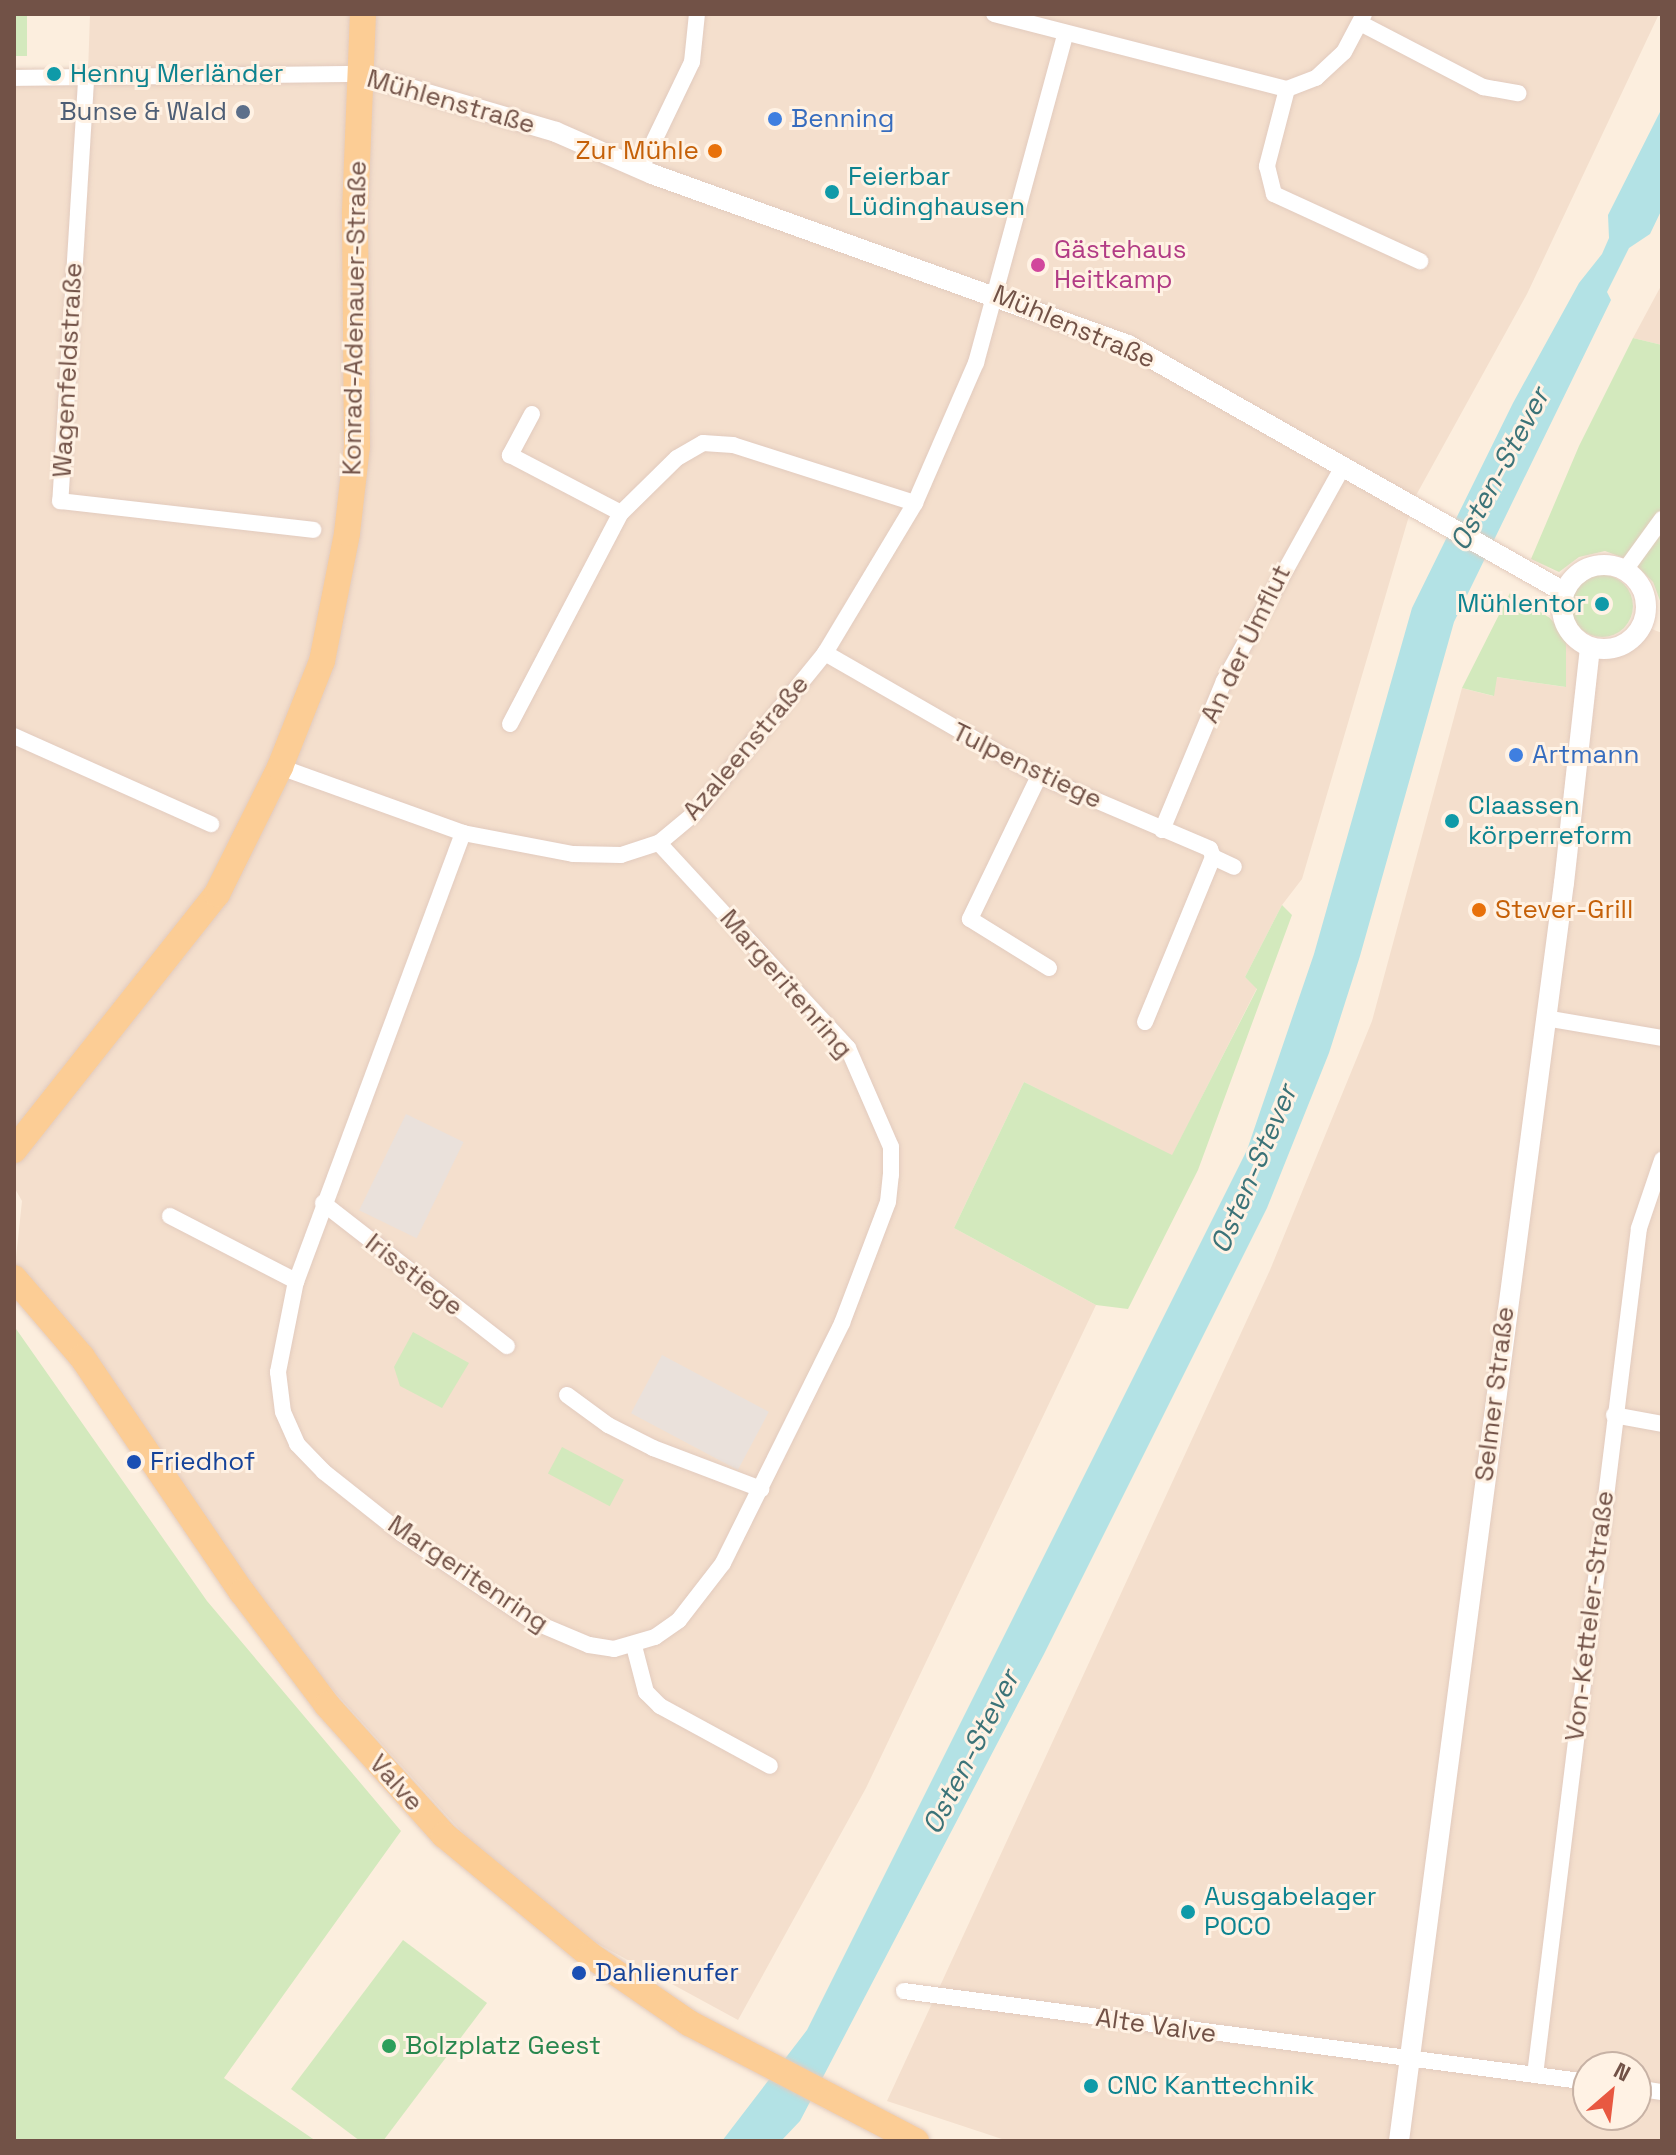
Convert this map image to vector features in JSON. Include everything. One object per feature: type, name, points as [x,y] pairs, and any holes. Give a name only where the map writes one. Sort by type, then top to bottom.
[{"type":"main road","name":"Konrad-Adenauer-Straße","points":[[14,1150],[217,894],[280,767],[322,661],[351,504],[359,376],[355,212],[363,14]]},
{"type":"main road","name":"Valve","points":[[14,1278],[82,1357],[142,1440],[251,1605],[406,1796],[444,1835],[590,1955],[689,2023],[916,2141]]},
{"type":"street","points":[[640,170],[692,62],[697,14]]},
{"type":"street","points":[[994,14],[1065,36],[1287,89],[1316,78],[1344,52],[1362,18],[1483,87],[1518,93]]},
{"type":"street","name":"Azaleenstraße","points":[[280,767],[463,833],[595,856],[621,855],[659,843],[695,813],[734,769],[825,653],[915,503],[976,363],[1065,36]]},
{"type":"street","name":"Mühlenstraße","points":[[14,78],[86,81],[359,74],[556,132],[640,170],[993,292],[1128,345],[1564,592]]},
{"type":"street","name":"Wagenfeldstraße","points":[[86,81],[60,501],[313,530]]},
{"type":"street","points":[[1287,89],[1267,166],[1274,194],[1420,261]]},
{"type":"street","points":[[532,414],[510,455],[621,513]]},
{"type":"street","points":[[510,724],[621,513],[677,458],[703,443],[733,445],[915,503]]},
{"type":"street","name":"An der Umflut","points":[[1162,830],[1224,681],[1343,466]]},
{"type":"street","points":[[1625,570],[1662,519]]},
{"type":"street","points":[[1591,566],[1625,570],[1642,589],[1653,626],[1618,647],[1590,647],[1567,629],[1564,592],[1577,574],[1591,566]]},
{"type":"street","name":"Selmer Straße","points":[[1399,2141],[1545,1018],[1590,647]]},
{"type":"street","name":"Tulpenstiege","points":[[825,653],[1039,776],[1210,849],[1213,857],[1234,867]]},
{"type":"street","points":[[14,736],[211,824]]},
{"type":"street","points":[[1039,776],[970,919],[1049,968]]},
{"type":"street","name":"Margeritenring","points":[[463,833],[296,1281],[278,1372],[283,1412],[297,1444],[324,1472],[401,1533],[532,1621],[589,1645],[634,1646],[655,1637],[699,1600],[761,1489],[868,1260],[888,1202],[891,1147],[848,1048],[659,843]]},
{"type":"street","points":[[1145,1022],[1213,857]]},
{"type":"street","points":[[1545,1018],[1662,1038]]},
{"type":"street","name":"Von-Ketteler-Straße","points":[[1535,2075],[1639,1228],[1662,1160]]},
{"type":"street","name":"Irisstiege","points":[[323,1203],[507,1346]]},
{"type":"street","points":[[170,1216],[296,1281]]},
{"type":"street","points":[[567,1395],[608,1425],[653,1448],[761,1489]]},
{"type":"street","points":[[1614,1415],[1662,1424]]},
{"type":"street","points":[[634,1646],[646,1692],[660,1706],[770,1766]]},
{"type":"street","name":"Alte Valve","points":[[904,1991],[1572,2080]]},
{"type":"shaded area","points":[[90,14],[1659,14],[1527,294],[1414,499],[1302,879],[1282,905],[1245,977],[1257,988],[1172,1156],[1024,1082],[954,1228],[1096,1305],[866,1788],[738,2020],[580,1934],[471,1842],[242,1590],[14,1276],[22,1201],[14,1187],[14,68],[88,73]]},
{"type":"shaded area","points":[[1662,284],[1662,345],[1633,338]]},
{"type":"shaded area","points":[[1649,628],[1662,633],[1662,2141],[1008,2141],[887,2101],[1270,1270],[1372,1021],[1462,688],[1493,696],[1496,677],[1565,687],[1566,638],[1606,653],[1622,649]]},
{"type":"shaded area","points":[[406,1114],[464,1142],[417,1238],[359,1210]]},
{"type":"shaded area","points":[[662,1355],[769,1412],[738,1470],[631,1413]]},
{"type":"green space","points":[[14,14],[27,14],[27,56],[14,56]]},
{"type":"green space","points":[[1633,338],[1662,345],[1662,606],[1653,582],[1632,561],[1605,551],[1579,557],[1559,572],[1531,559],[1579,446]]},
{"type":"green space","points":[[1602,575],[1624,584],[1633,606],[1624,628],[1602,637],[1580,628],[1571,606],[1580,584]]},
{"type":"green space","points":[[1510,593],[1550,618],[1566,638],[1566,687],[1497,677],[1494,696],[1462,688]]},
{"type":"green space","points":[[1282,905],[1292,915],[1198,1170],[1128,1309],[1096,1305],[954,1228],[1024,1082],[1172,1155],[1257,989],[1245,977]]},
{"type":"green space","points":[[14,1326],[207,1601],[401,1831],[224,2078],[316,2141],[14,2141]]},
{"type":"green space","points":[[413,1332],[469,1363],[442,1408],[400,1386],[394,1367]]},
{"type":"green space","points":[[562,1447],[624,1480],[610,1506],[548,1473]]},
{"type":"green space","name":"Bolzplatz Geest","points":[[403,1940],[487,2003],[383,2141],[360,2141],[291,2089]]},
{"type":"water","name":"Osten-Stever","points":[[1662,108],[1662,209],[1650,234],[1629,248],[1607,292],[1611,300],[1454,622],[1360,956],[1329,1053],[1267,1208],[1044,1654],[800,2121],[781,2141],[722,2141],[807,2030],[1247,1150],[1314,954],[1412,608],[1513,403],[1579,283],[1602,254],[1609,238],[1608,215]]},
{"type":"place","name":"Henny Merländer","points":[[54,74]]},
{"type":"place","name":"Bunse & Wald","points":[[243,112]]},
{"type":"place","name":"Benning","points":[[775,119]]},
{"type":"place","name":"Zur Mühle","points":[[715,151]]},
{"type":"place","name":"Feierbar Lüdinghausen","points":[[832,192]]},
{"type":"place","name":"Gästehaus Heitkamp","points":[[1038,265]]},
{"type":"place","name":"Mühlentor","points":[[1602,604]]},
{"type":"place","name":"Artmann","points":[[1516,755]]},
{"type":"place","name":"Claassen körperreform","points":[[1452,821]]},
{"type":"place","name":"Stever-Grill","points":[[1479,910]]},
{"type":"place","name":"Friedhof","points":[[134,1462]]},
{"type":"place","name":"Ausgabelager POCO","points":[[1188,1912]]},
{"type":"place","name":"Dahlienufer","points":[[579,1973]]},
{"type":"place","name":"Bolzplatz Geest","points":[[389,2046]]},
{"type":"place","name":"CNC Kanttechnik","points":[[1091,2086]]}]
